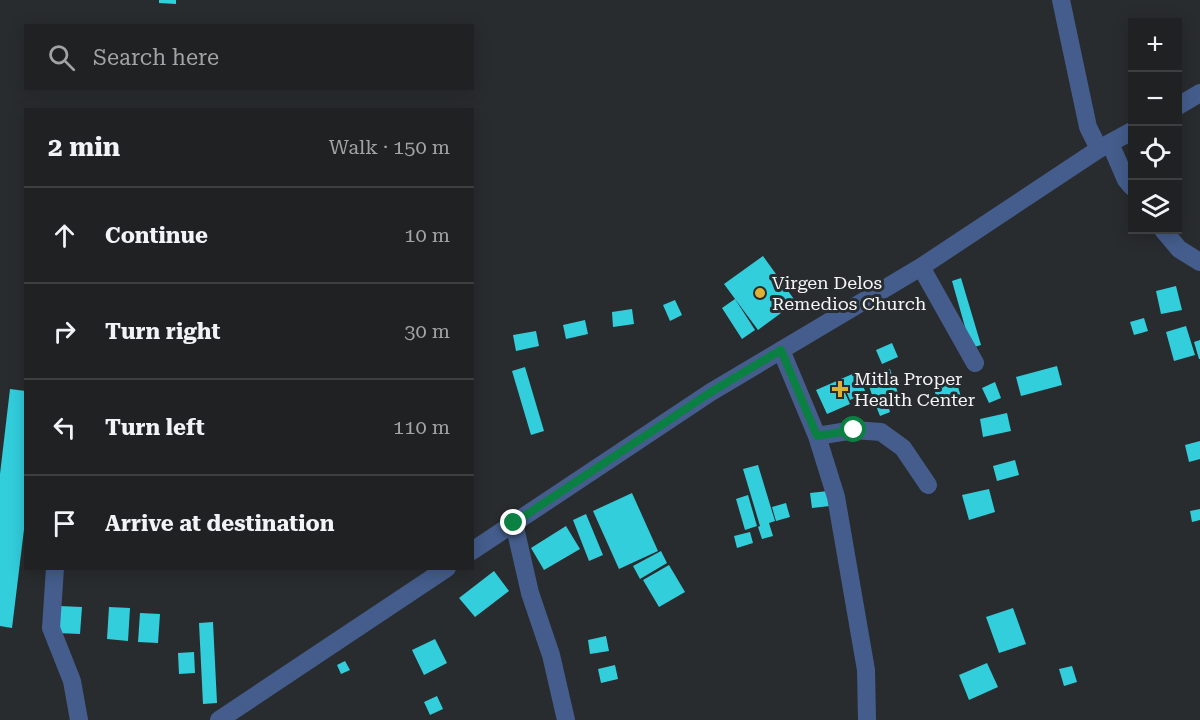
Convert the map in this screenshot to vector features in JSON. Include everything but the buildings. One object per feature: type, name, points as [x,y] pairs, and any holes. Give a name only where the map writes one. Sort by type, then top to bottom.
[{"type":"street","points":[[1061,0],[1088,127],[1105,146],[1128,182]]},
{"type":"street","points":[[1182,104],[1200,93]]},
{"type":"street","points":[[474,550],[711,392],[921,267],[1128,133]]},
{"type":"street","points":[[1166,234],[1179,249],[1200,262]]},
{"type":"street","points":[[921,267],[975,363]]},
{"type":"street","points":[[781,350],[817,436],[836,497],[866,670],[867,720]]},
{"type":"street","points":[[817,436],[854,430],[881,432],[903,448],[928,485]]},
{"type":"street","points":[[514,523],[530,592],[551,655],[566,720]]},
{"type":"street","points":[[55,570],[51,628],[72,681],[79,720]]},
{"type":"street","points":[[227,717],[444,570]]},
{"type":"place","name":"Virgen Delos Remedios Church","points":[[760,293]]},
{"type":"place","name":"Mitla Proper Health Center","points":[[840,389]]},
{"type":"route","points":[[514,523],[711,392],[781,350],[817,436],[854,430]]}]
